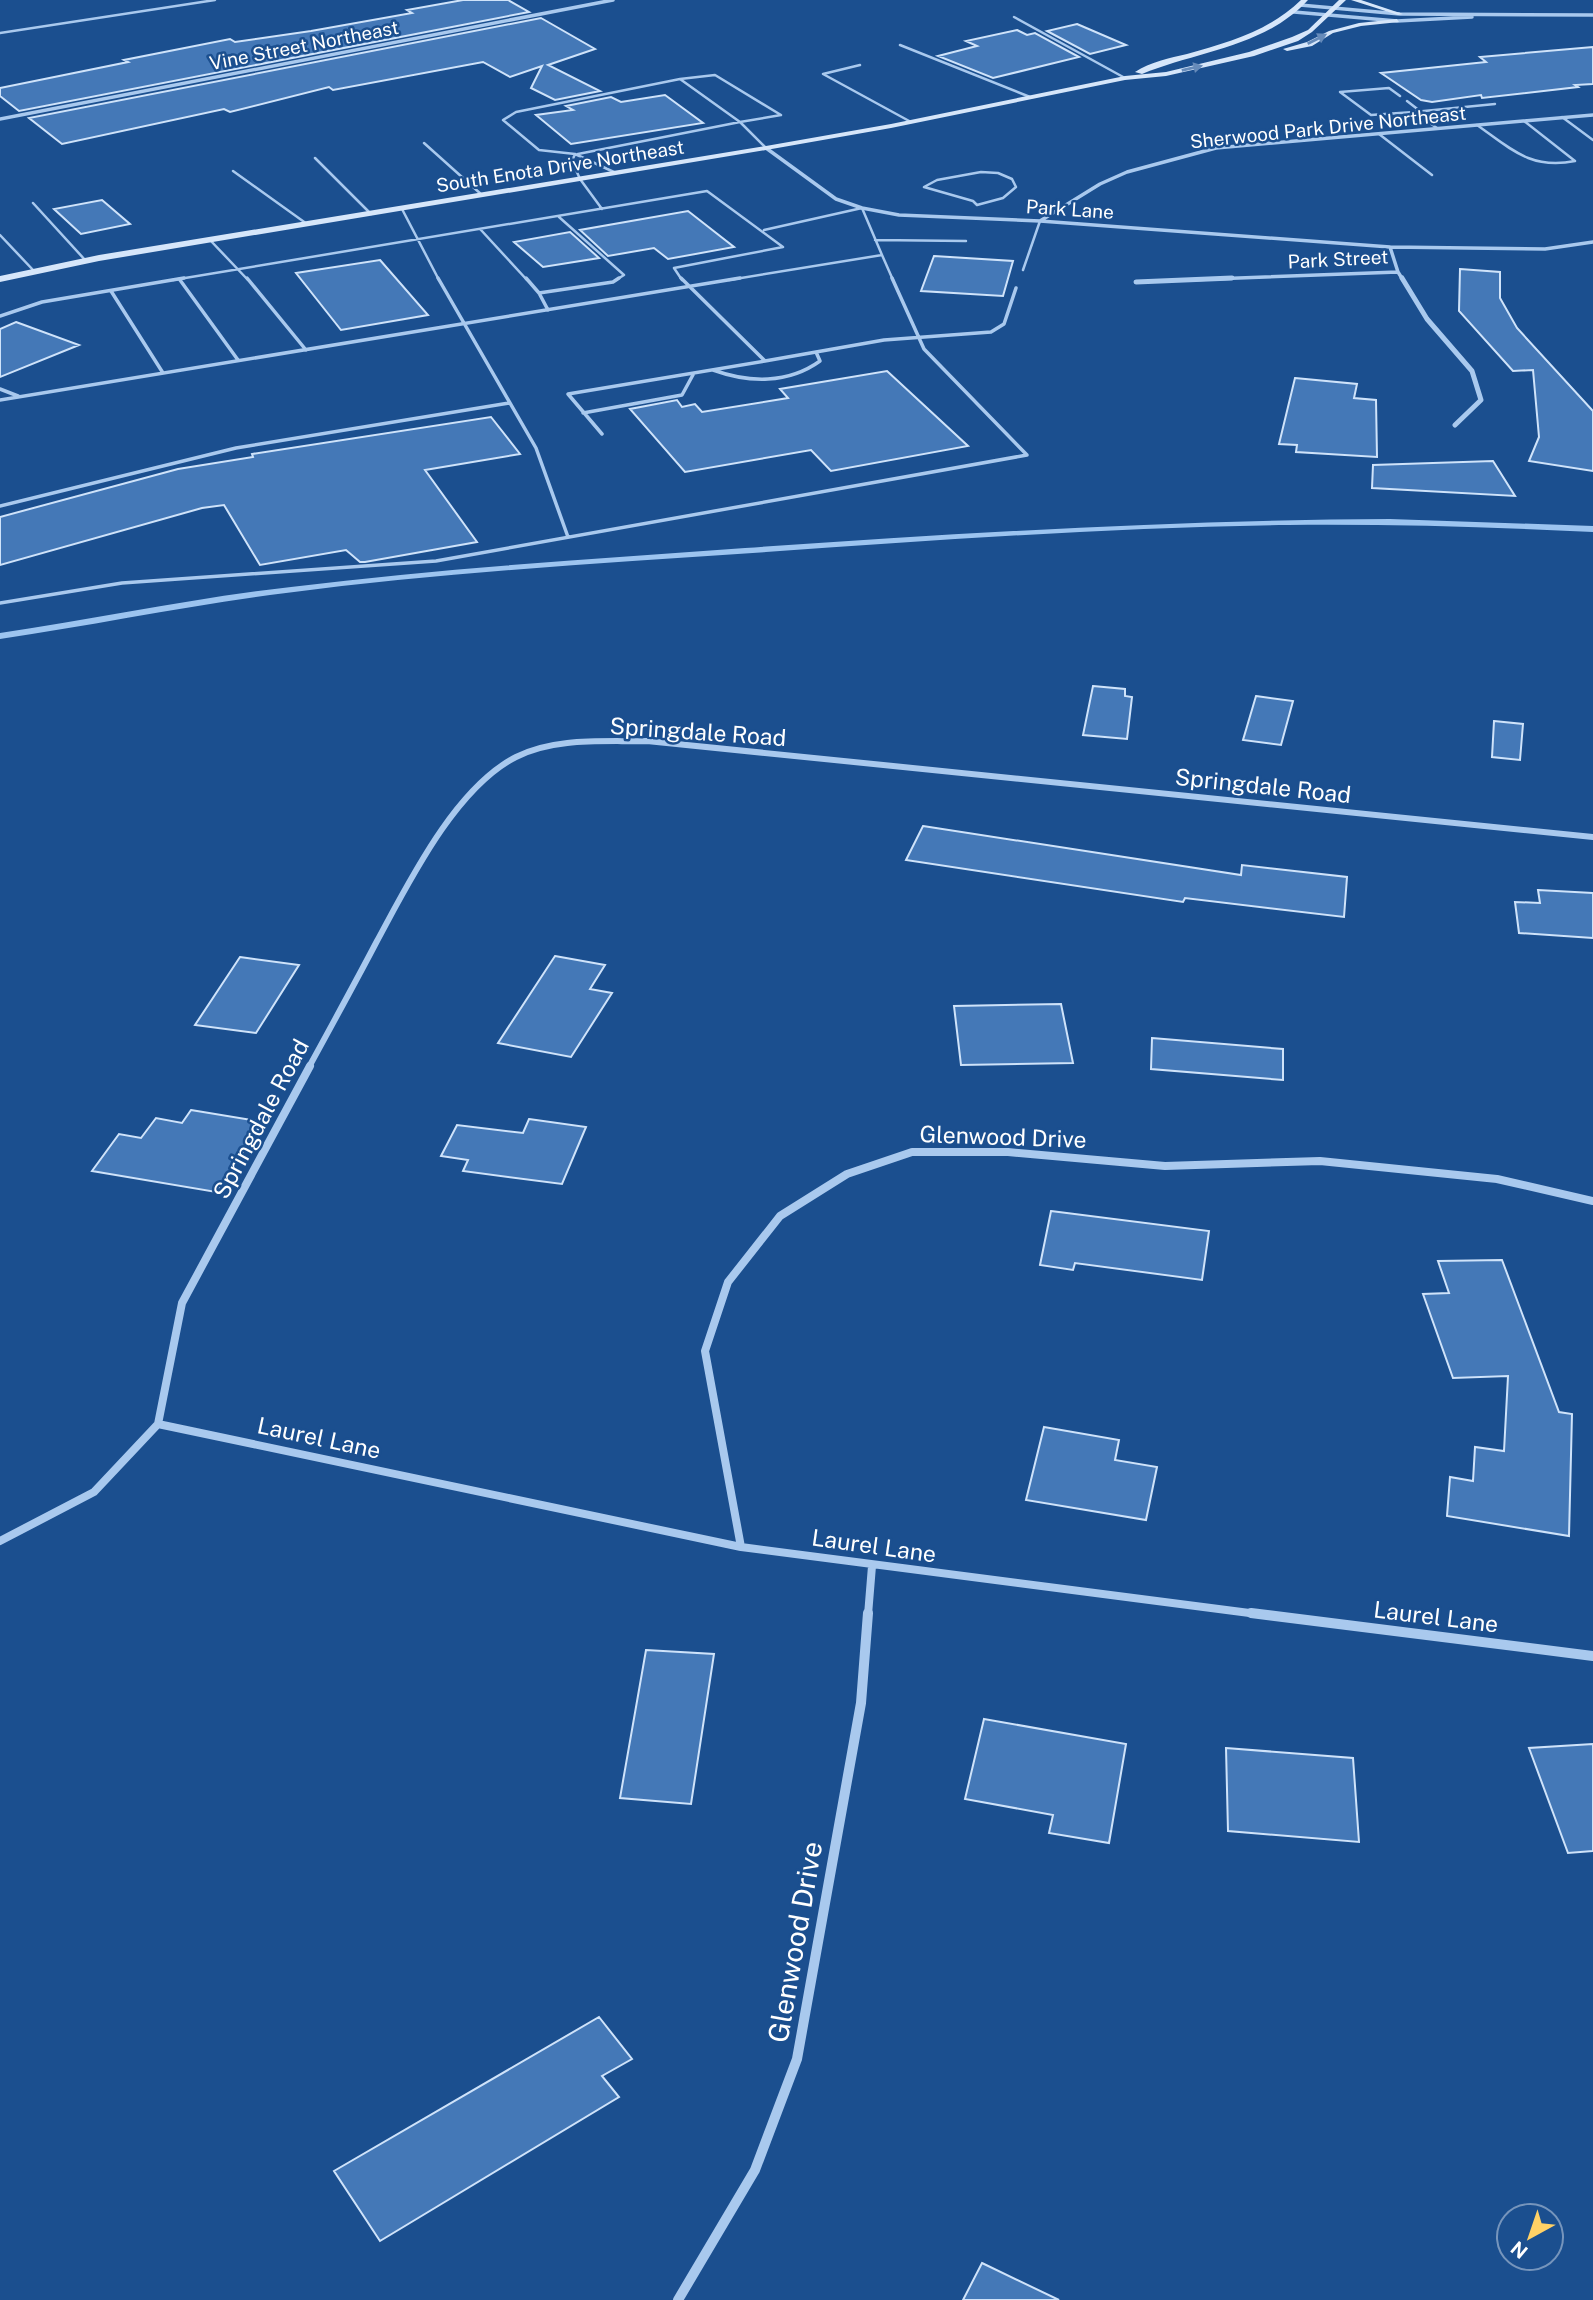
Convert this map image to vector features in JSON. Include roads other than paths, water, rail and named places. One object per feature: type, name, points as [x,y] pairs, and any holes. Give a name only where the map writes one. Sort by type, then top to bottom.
[{"type":"main road","points":[[1251,54],[1295,39],[1331,13],[1343,0]]},
{"type":"main road","points":[[1354,0],[1398,17]]},
{"type":"main road","points":[[1125,78],[1150,67],[1236,43],[1294,12],[1302,3]]},
{"type":"main road","points":[[1125,78],[1166,74],[1251,54],[1309,44],[1331,32],[1398,17]]},
{"type":"main road","name":"South Enota Drive Northeast","points":[[0,279],[86,261],[766,148],[911,122],[1125,78]]},
{"type":"street","name":"Vine Street Northeast","points":[[0,119],[613,0]]},
{"type":"street","points":[[1302,3],[1331,13],[1398,17],[1444,12],[1483,15],[1593,15]]},
{"type":"street","points":[[1294,12],[1458,20],[1483,15]]},
{"type":"street","name":"Sherwood Park Drive Northeast","points":[[1040,221],[1100,184],[1149,164],[1216,148],[1593,115]]},
{"type":"street","name":"Park Lane","points":[[766,148],[836,199],[862,208],[899,215],[1040,221],[1390,247]]},
{"type":"street","name":"Park Street","points":[[1136,282],[1398,272],[1390,247],[1545,249],[1593,242]]},
{"type":"street","points":[[1398,272],[1427,319],[1472,371],[1481,400],[1455,425]]},
{"type":"street","name":"Springdale Road","points":[[158,1424],[182,1303],[195,1278],[424,854],[484,777],[517,756],[544,747],[579,742],[647,741],[1593,837]]},
{"type":"street","name":"Glenwood Drive","points":[[741,1547],[705,1351],[728,1282],[780,1216],[848,1174],[912,1152],[1008,1152],[1165,1166],[1320,1161],[1497,1180],[1593,1201]]},
{"type":"street","points":[[0,1541],[94,1492],[158,1424]]},
{"type":"street","name":"Laurel Lane","points":[[158,1424],[741,1547],[872,1566],[1593,1656]]},
{"type":"street","name":"Glenwood Drive","points":[[678,2300],[755,2170],[797,2059],[861,1703],[872,1566]]},
{"type":"lane","points":[[0,33],[215,0]]},
{"type":"lane","points":[[1014,17],[1125,78]]},
{"type":"lane","points":[[900,45],[1030,97]]},
{"type":"lane","points":[[860,65],[823,74],[911,122]]},
{"type":"lane","points":[[575,154],[781,115],[715,75],[680,79],[516,112],[503,120],[539,149],[575,154],[616,173]]},
{"type":"lane","points":[[680,79],[740,122],[766,148]]},
{"type":"lane","points":[[1399,96],[1389,88],[1340,92],[1371,115],[1495,104]]},
{"type":"lane","points":[[1407,101],[1420,111]]},
{"type":"lane","points":[[1414,112],[1437,128]]},
{"type":"lane","points":[[1562,117],[1593,140]]},
{"type":"lane","points":[[1477,125],[1532,163],[1544,165],[1575,161],[1524,121]]},
{"type":"lane","points":[[1379,134],[1432,176]]},
{"type":"lane","points":[[424,143],[482,195]]},
{"type":"lane","points":[[575,154],[572,161],[580,179],[603,209]]},
{"type":"lane","points":[[315,158],[371,214]]},
{"type":"lane","points":[[233,171],[307,224]]},
{"type":"lane","points":[[981,172],[998,173],[1012,179],[1016,187],[1013,192],[998,200],[976,205],[973,201],[924,187],[937,180],[981,172]]},
{"type":"lane","points":[[0,316],[42,302],[708,191],[764,230],[783,247],[674,268],[687,287],[765,361]]},
{"type":"lane","points":[[33,203],[86,261]]},
{"type":"lane","points":[[972,218],[976,205]]},
{"type":"lane","points":[[0,603],[122,583],[436,561],[1027,455],[924,349],[862,208],[764,230]]},
{"type":"lane","points":[[402,209],[417,241],[536,448],[568,537]]},
{"type":"lane","points":[[539,293],[613,282],[624,275],[559,217]]},
{"type":"lane","points":[[1023,270],[1040,221]]},
{"type":"lane","points":[[481,230],[539,293],[548,310]]},
{"type":"lane","points":[[0,235],[34,271]]},
{"type":"lane","points":[[210,240],[240,270],[306,350]]},
{"type":"lane","points":[[875,240],[966,241]]},
{"type":"lane","points":[[0,400],[882,255]]},
{"type":"lane","points":[[180,279],[238,360]]},
{"type":"lane","points":[[602,435],[568,394],[919,336],[991,332],[1003,324],[1016,288]]},
{"type":"lane","points":[[111,291],[163,373]]},
{"type":"lane","points":[[713,370],[730,377],[755,380],[788,375],[811,369],[820,361],[816,352]]},
{"type":"lane","points":[[583,412],[682,395],[694,373]]},
{"type":"lane","points":[[0,389],[20,397]]},
{"type":"lane","points":[[0,506],[236,449],[509,403]]},
{"type":"waterway","points":[[0,636],[250,595],[409,576],[985,534],[1288,522],[1491,524],[1593,529]]}]
